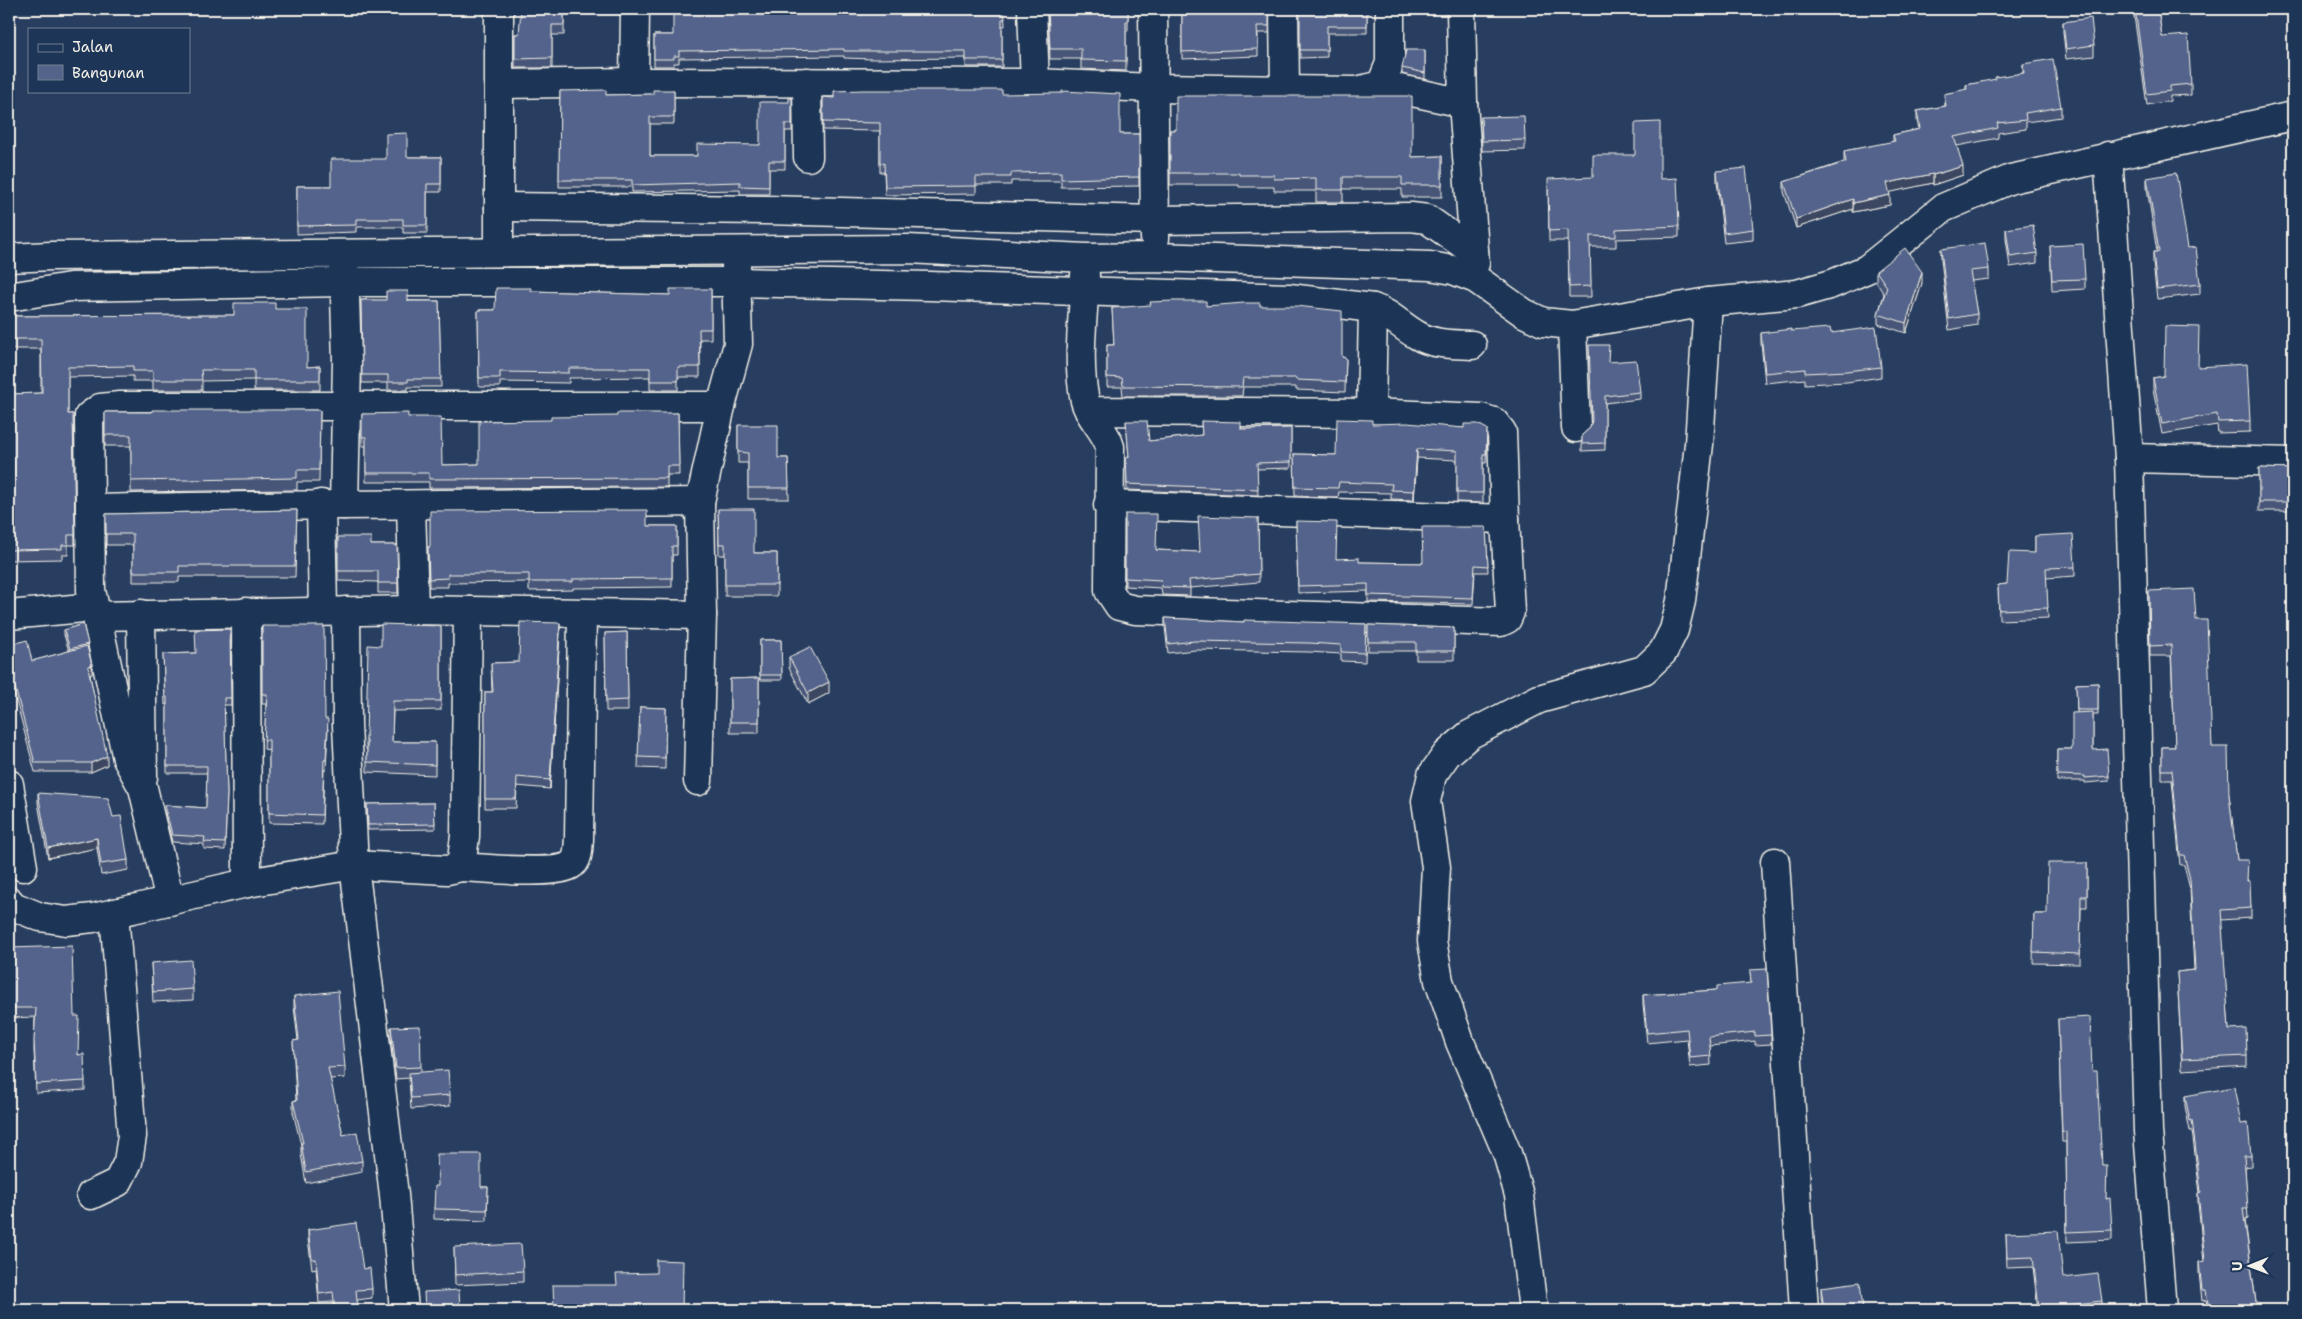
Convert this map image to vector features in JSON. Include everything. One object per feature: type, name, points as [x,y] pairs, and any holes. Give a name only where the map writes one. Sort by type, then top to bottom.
[{"type":"street","points":[[499,9],[499,252]]},
{"type":"street","points":[[634,82],[635,9]]},
{"type":"street","points":[[1032,9],[1035,83]]},
{"type":"street","points":[[1153,9],[1155,257]]},
{"type":"street","points":[[1284,9],[1285,90]]},
{"type":"street","points":[[1381,85],[1390,63],[1390,9]]},
{"type":"street","points":[[1461,9],[1463,103],[1476,279]]},
{"type":"street","points":[[500,84],[634,82],[1035,83],[1153,88],[1356,91],[1381,85],[1463,103]]},
{"type":"street","points":[[807,82],[808,156]]},
{"type":"street","points":[[9,258],[343,253],[908,249],[1086,258],[1155,257],[1430,266],[1453,270],[1476,279],[1524,313],[1543,322],[1572,325],[1708,302],[1797,294],[1832,284],[1867,269],[1943,208],[2011,179],[2293,116]]},
{"type":"street","points":[[2108,156],[2129,458],[2148,1131],[2162,1310]]},
{"type":"street","points":[[499,207],[766,210],[1155,220],[1427,219],[1474,252]]},
{"type":"street","points":[[766,210],[766,250]]},
{"type":"street","points":[[698,781],[702,614],[700,502],[721,406],[738,344],[736,250]]},
{"type":"street","points":[[529,252],[530,280]]},
{"type":"street","points":[[343,253],[346,406],[333,504],[335,611],[347,725],[354,865],[394,1195],[404,1310]]},
{"type":"street","points":[[1086,258],[1081,368],[1085,400],[1089,411],[1106,434],[1110,447],[1108,505],[1109,591],[1119,606],[1135,610],[1501,622],[1507,619],[1510,612],[1504,519],[1502,432],[1494,422],[1481,418],[1371,413],[1089,411]]},
{"type":"street","points":[[1186,258],[1187,295]]},
{"type":"street","points":[[9,297],[70,287],[345,282],[530,280],[930,286],[1290,298],[1373,308],[1383,311],[1418,336],[1440,343],[1472,345]]},
{"type":"street","points":[[1533,1310],[1519,1195],[1507,1154],[1460,1042],[1439,982],[1432,941],[1436,867],[1426,801],[1432,774],[1447,754],[1469,735],[1538,699],[1644,670],[1663,652],[1674,630],[1681,601],[1699,444],[1708,302]]},
{"type":"street","points":[[1371,413],[1373,308]]},
{"type":"street","points":[[1572,325],[1576,428]]},
{"type":"street","points":[[143,788],[127,759],[91,590],[89,416],[100,408],[120,406],[721,406]]},
{"type":"street","points":[[2129,458],[2293,462]]},
{"type":"street","points":[[90,509],[333,504],[700,502]]},
{"type":"street","points":[[411,505],[414,610]]},
{"type":"street","points":[[1108,505],[1504,519]]},
{"type":"street","points":[[9,615],[96,611],[141,614],[414,610],[582,614],[702,614]]},
{"type":"street","points":[[461,866],[465,836],[468,611]]},
{"type":"street","points":[[246,612],[247,883]]},
{"type":"street","points":[[141,614],[143,788],[170,901]]},
{"type":"street","points":[[9,901],[13,906],[40,917],[66,921],[114,913],[247,883],[354,865],[447,870],[461,866],[524,870],[557,869],[571,866],[576,858],[579,839],[582,614]]},
{"type":"street","points":[[9,784],[23,867]]},
{"type":"street","points":[[1775,862],[1804,1310]]},
{"type":"street","points":[[91,1195],[118,1182],[128,1162],[132,1136],[114,913]]},
{"type":"building","points":[[521,9],[564,9],[564,25],[552,25],[552,58],[515,59],[515,34],[519,34]]},
{"type":"building","points":[[673,9],[1004,9],[1005,19],[1002,19],[1002,60],[966,60],[966,51],[844,51],[844,49],[679,51],[679,56],[674,56],[674,59],[654,59],[654,35],[673,35]]},
{"type":"building","points":[[1048,9],[1128,9],[1126,61],[1081,60],[1081,49],[1050,49]]},
{"type":"building","points":[[1182,9],[1269,9],[1269,26],[1257,26],[1258,49],[1182,52]]},
{"type":"building","points":[[1300,9],[1367,9],[1367,26],[1327,26],[1327,50],[1300,50]]},
{"type":"building","points":[[2135,9],[2158,9],[2162,37],[2188,35],[2191,84],[2170,86],[2170,91],[2147,94]]},
{"type":"building","points":[[2091,18],[2094,45],[2066,49],[2063,22]]},
{"type":"building","points":[[1406,50],[1425,50],[1425,73],[1402,68]]},
{"type":"building","points":[[2053,59],[2061,107],[2025,113],[2026,120],[1997,123],[1998,128],[1954,137],[1963,166],[1933,175],[1887,183],[1890,195],[1853,203],[1853,199],[1796,219],[1784,182],[1846,162],[1844,151],[1895,141],[1893,135],[1920,129],[1917,111],[1946,106],[1944,94],[1967,89],[1966,85],[1996,79],[1995,77],[2024,73],[2023,64]]},
{"type":"building","points":[[606,90],[606,95],[653,94],[653,90],[674,90],[674,117],[650,117],[650,156],[697,156],[697,144],[760,145],[760,102],[789,102],[789,98],[792,98],[792,124],[785,124],[785,161],[769,161],[769,187],[740,186],[740,182],[632,185],[632,180],[559,180],[560,91]]},
{"type":"building","points":[[1002,90],[1002,94],[1062,93],[1062,91],[1120,94],[1120,134],[1139,134],[1139,177],[1061,179],[1061,172],[1011,173],[1011,177],[976,177],[976,186],[885,187],[884,163],[880,163],[880,123],[823,122],[823,97],[834,98],[834,91]]},
{"type":"building","points":[[1176,96],[1412,96],[1412,157],[1442,156],[1442,185],[1402,185],[1402,177],[1343,177],[1343,190],[1316,190],[1316,178],[1274,179],[1274,175],[1170,173],[1170,130],[1176,130]]},
{"type":"building","points":[[1524,116],[1525,140],[1482,141],[1481,117]]},
{"type":"building","points":[[1660,122],[1660,179],[1677,178],[1679,226],[1616,229],[1616,237],[1590,236],[1591,286],[1569,287],[1568,230],[1549,231],[1548,179],[1593,177],[1593,155],[1635,155],[1635,123]]},
{"type":"building","points":[[407,133],[407,157],[441,157],[441,184],[427,184],[427,225],[403,225],[403,219],[356,219],[356,225],[297,226],[297,186],[331,186],[331,159],[386,159],[386,134]]},
{"type":"building","points":[[1746,168],[1753,229],[1724,233],[1717,171]]},
{"type":"building","points":[[2176,173],[2188,248],[2196,247],[2200,284],[2157,289],[2153,252],[2159,252],[2147,178]]},
{"type":"building","points":[[2033,225],[2037,253],[2010,257],[2006,229]]},
{"type":"building","points":[[1985,243],[1989,269],[1970,271],[1977,314],[1949,319],[1941,249]]},
{"type":"building","points":[[2083,244],[2085,279],[2052,280],[2050,246]]},
{"type":"building","points":[[1905,248],[1922,272],[1906,323],[1878,314],[1887,287],[1876,271]]},
{"type":"building","points":[[496,288],[531,288],[531,291],[670,295],[670,289],[711,289],[711,329],[699,329],[700,367],[678,367],[678,381],[650,381],[650,368],[569,368],[569,373],[500,372],[500,378],[479,378],[478,310],[495,310]]},
{"type":"building","points":[[386,291],[408,291],[408,301],[439,301],[441,379],[408,379],[408,382],[388,382],[388,375],[362,375],[361,300],[386,300]]},
{"type":"building","points":[[1206,301],[1206,306],[1260,303],[1260,306],[1296,306],[1342,311],[1342,357],[1346,358],[1345,382],[1296,380],[1296,378],[1243,378],[1242,387],[1123,386],[1122,378],[1107,377],[1107,345],[1114,345],[1112,308],[1151,305],[1150,302]]},
{"type":"building","points":[[234,303],[275,303],[275,309],[307,309],[307,367],[320,366],[320,380],[254,380],[254,370],[201,370],[202,380],[153,380],[153,371],[133,371],[133,366],[68,367],[68,414],[73,414],[75,535],[68,535],[68,545],[62,545],[62,549],[9,550],[9,394],[42,393],[41,339],[9,339],[9,316],[234,315]]},
{"type":"building","points":[[2165,326],[2199,327],[2198,367],[2247,364],[2250,421],[2218,422],[2217,414],[2162,424],[2153,378],[2164,376]]},
{"type":"building","points":[[1876,327],[1881,367],[1847,371],[1805,373],[1805,369],[1765,373],[1761,333],[1791,329],[1791,331],[1830,328],[1831,333]]},
{"type":"building","points":[[1589,345],[1609,345],[1608,362],[1636,360],[1640,392],[1605,396],[1605,443],[1582,444],[1582,435],[1590,428],[1592,420]]},
{"type":"building","points":[[152,410],[320,410],[319,470],[297,470],[297,478],[131,481],[131,435],[105,435],[105,412],[152,412]]},
{"type":"building","points":[[408,413],[408,417],[441,417],[442,465],[479,464],[479,421],[551,420],[551,417],[617,416],[617,413],[678,413],[679,466],[667,466],[667,478],[429,479],[429,473],[366,473],[366,437],[362,437],[362,414]]},
{"type":"building","points":[[1337,419],[1372,420],[1372,424],[1407,423],[1464,428],[1464,424],[1478,424],[1487,429],[1486,454],[1483,454],[1483,493],[1457,493],[1457,451],[1417,449],[1414,491],[1391,490],[1392,484],[1339,482],[1338,488],[1295,487],[1294,454],[1336,455]]},
{"type":"building","points":[[1126,421],[1147,421],[1149,441],[1202,435],[1201,421],[1241,422],[1241,429],[1291,428],[1291,462],[1257,463],[1258,489],[1127,484],[1126,458],[1129,457]]},
{"type":"building","points":[[738,425],[778,425],[778,458],[788,458],[789,488],[748,488],[748,453],[738,452]]},
{"type":"building","points":[[2259,468],[2293,469],[2293,492],[2289,492],[2289,502],[2259,502]]},
{"type":"building","points":[[718,509],[754,509],[754,553],[777,553],[777,585],[725,585],[725,544],[719,544]]},
{"type":"building","points":[[297,510],[295,566],[179,566],[179,572],[133,572],[133,534],[106,534],[106,514]]},
{"type":"building","points":[[647,510],[647,526],[677,526],[677,546],[672,546],[672,578],[573,579],[573,582],[529,582],[529,574],[448,574],[448,578],[429,579],[430,511]]},
{"type":"building","points":[[1125,514],[1157,514],[1156,550],[1200,552],[1198,516],[1258,518],[1259,574],[1189,580],[1190,588],[1162,587],[1161,580],[1125,578]]},
{"type":"building","points":[[1296,521],[1337,522],[1336,559],[1359,558],[1359,562],[1423,563],[1422,527],[1486,527],[1488,566],[1475,565],[1473,598],[1368,595],[1368,584],[1298,586]]},
{"type":"building","points":[[2073,534],[2075,567],[2046,568],[2048,608],[1999,610],[1998,585],[2007,584],[2009,552],[2035,553],[2035,536]]},
{"type":"building","points":[[338,537],[371,537],[371,545],[397,545],[398,583],[378,583],[378,571],[338,571]]},
{"type":"building","points":[[2194,589],[2196,620],[2207,620],[2212,747],[2228,747],[2229,795],[2237,860],[2248,860],[2247,881],[2250,881],[2251,908],[2221,910],[2229,1030],[2246,1029],[2247,1056],[2182,1059],[2177,972],[2195,970],[2190,879],[2184,855],[2180,855],[2172,770],[2162,770],[2162,747],[2175,747],[2171,645],[2150,646],[2149,591]]},
{"type":"building","points":[[1165,618],[1244,622],[1244,620],[1366,624],[1365,653],[1341,652],[1341,645],[1309,643],[1195,641],[1168,644]]},
{"type":"building","points":[[520,622],[560,623],[550,780],[517,777],[516,799],[485,799],[485,692],[493,692],[491,663],[519,662]]},
{"type":"building","points":[[83,624],[88,644],[70,649],[64,630]]},
{"type":"building","points":[[381,624],[441,626],[441,701],[393,701],[392,742],[435,742],[435,765],[367,762],[368,645],[381,646]]},
{"type":"building","points":[[1368,625],[1454,628],[1454,651],[1416,651],[1416,642],[1368,642]]},
{"type":"building","points":[[262,626],[324,626],[325,719],[328,719],[322,815],[269,813],[269,740],[264,740],[267,694],[262,694]]},
{"type":"building","points":[[230,629],[231,698],[224,698],[227,793],[225,843],[204,842],[205,837],[172,835],[165,805],[206,808],[207,766],[167,766],[167,697],[165,697],[163,654],[196,653],[195,630]]},
{"type":"building","points":[[627,632],[628,700],[606,701],[605,633]]},
{"type":"building","points":[[27,640],[32,661],[87,646],[92,665],[88,667],[107,756],[91,763],[35,763],[9,665],[9,645]]},
{"type":"building","points":[[760,640],[781,640],[782,675],[760,675]]},
{"type":"building","points":[[810,647],[829,682],[808,693],[789,657]]},
{"type":"building","points":[[759,678],[759,722],[730,722],[730,679]]},
{"type":"building","points":[[2098,683],[2098,710],[2077,710],[2076,684]]},
{"type":"building","points":[[640,707],[666,708],[665,758],[638,757]]},
{"type":"building","points":[[2093,712],[2093,750],[2107,749],[2109,776],[2085,778],[2085,776],[2057,775],[2057,749],[2072,749],[2072,713]]},
{"type":"building","points":[[38,793],[108,798],[113,817],[121,816],[128,860],[101,864],[97,838],[48,848]]},
{"type":"building","points":[[434,803],[435,824],[368,825],[367,804]]},
{"type":"building","points":[[2048,863],[2087,863],[2087,896],[2081,896],[2080,954],[2033,952],[2034,914],[2047,914]]},
{"type":"building","points":[[72,946],[74,1016],[79,1016],[78,1055],[84,1054],[85,1081],[36,1084],[34,1040],[36,1008],[9,1008],[9,948]]},
{"type":"building","points":[[191,960],[193,989],[153,992],[151,963]]},
{"type":"building","points":[[1767,969],[1771,1035],[1755,1036],[1755,1032],[1709,1037],[1711,1056],[1690,1058],[1687,1029],[1647,1033],[1643,995],[1717,990],[1717,986],[1751,983],[1750,970]]},
{"type":"building","points":[[338,991],[345,1067],[328,1068],[343,1135],[357,1132],[362,1161],[306,1172],[301,1143],[303,1143],[293,1101],[297,1100],[293,1041],[299,1040],[294,996]]},
{"type":"building","points":[[2090,1017],[2092,1071],[2097,1071],[2102,1166],[2107,1166],[2106,1199],[2110,1198],[2112,1230],[2067,1232],[2066,1131],[2062,1132],[2058,1019]]},
{"type":"building","points":[[420,1026],[421,1067],[396,1068],[391,1027]]},
{"type":"building","points":[[448,1070],[450,1095],[411,1098],[409,1073]]},
{"type":"building","points":[[2234,1087],[2241,1124],[2248,1123],[2251,1156],[2244,1156],[2248,1209],[2243,1209],[2257,1310],[2209,1310],[2206,1290],[2202,1290],[2199,1262],[2205,1261],[2198,1193],[2201,1192],[2192,1120],[2190,1121],[2185,1096]]},
{"type":"building","points":[[437,1154],[481,1154],[481,1187],[488,1187],[487,1210],[434,1209],[435,1186],[438,1186]]},
{"type":"building","points":[[356,1223],[363,1269],[370,1268],[372,1289],[356,1290],[358,1310],[335,1310],[333,1292],[319,1294],[316,1259],[312,1259],[308,1230]]},
{"type":"building","points":[[2058,1231],[2063,1278],[2098,1274],[2102,1301],[2039,1308],[2033,1257],[2007,1258],[2006,1233]]},
{"type":"building","points":[[521,1244],[523,1271],[455,1275],[454,1247]]},
{"type":"building","points":[[656,1260],[683,1261],[682,1310],[554,1310],[553,1285],[617,1285],[616,1274],[656,1273]]},
{"type":"building","points":[[1860,1282],[1863,1310],[1824,1310],[1821,1287]]},
{"type":"building","points":[[459,1290],[460,1310],[425,1310],[424,1292]]}]
